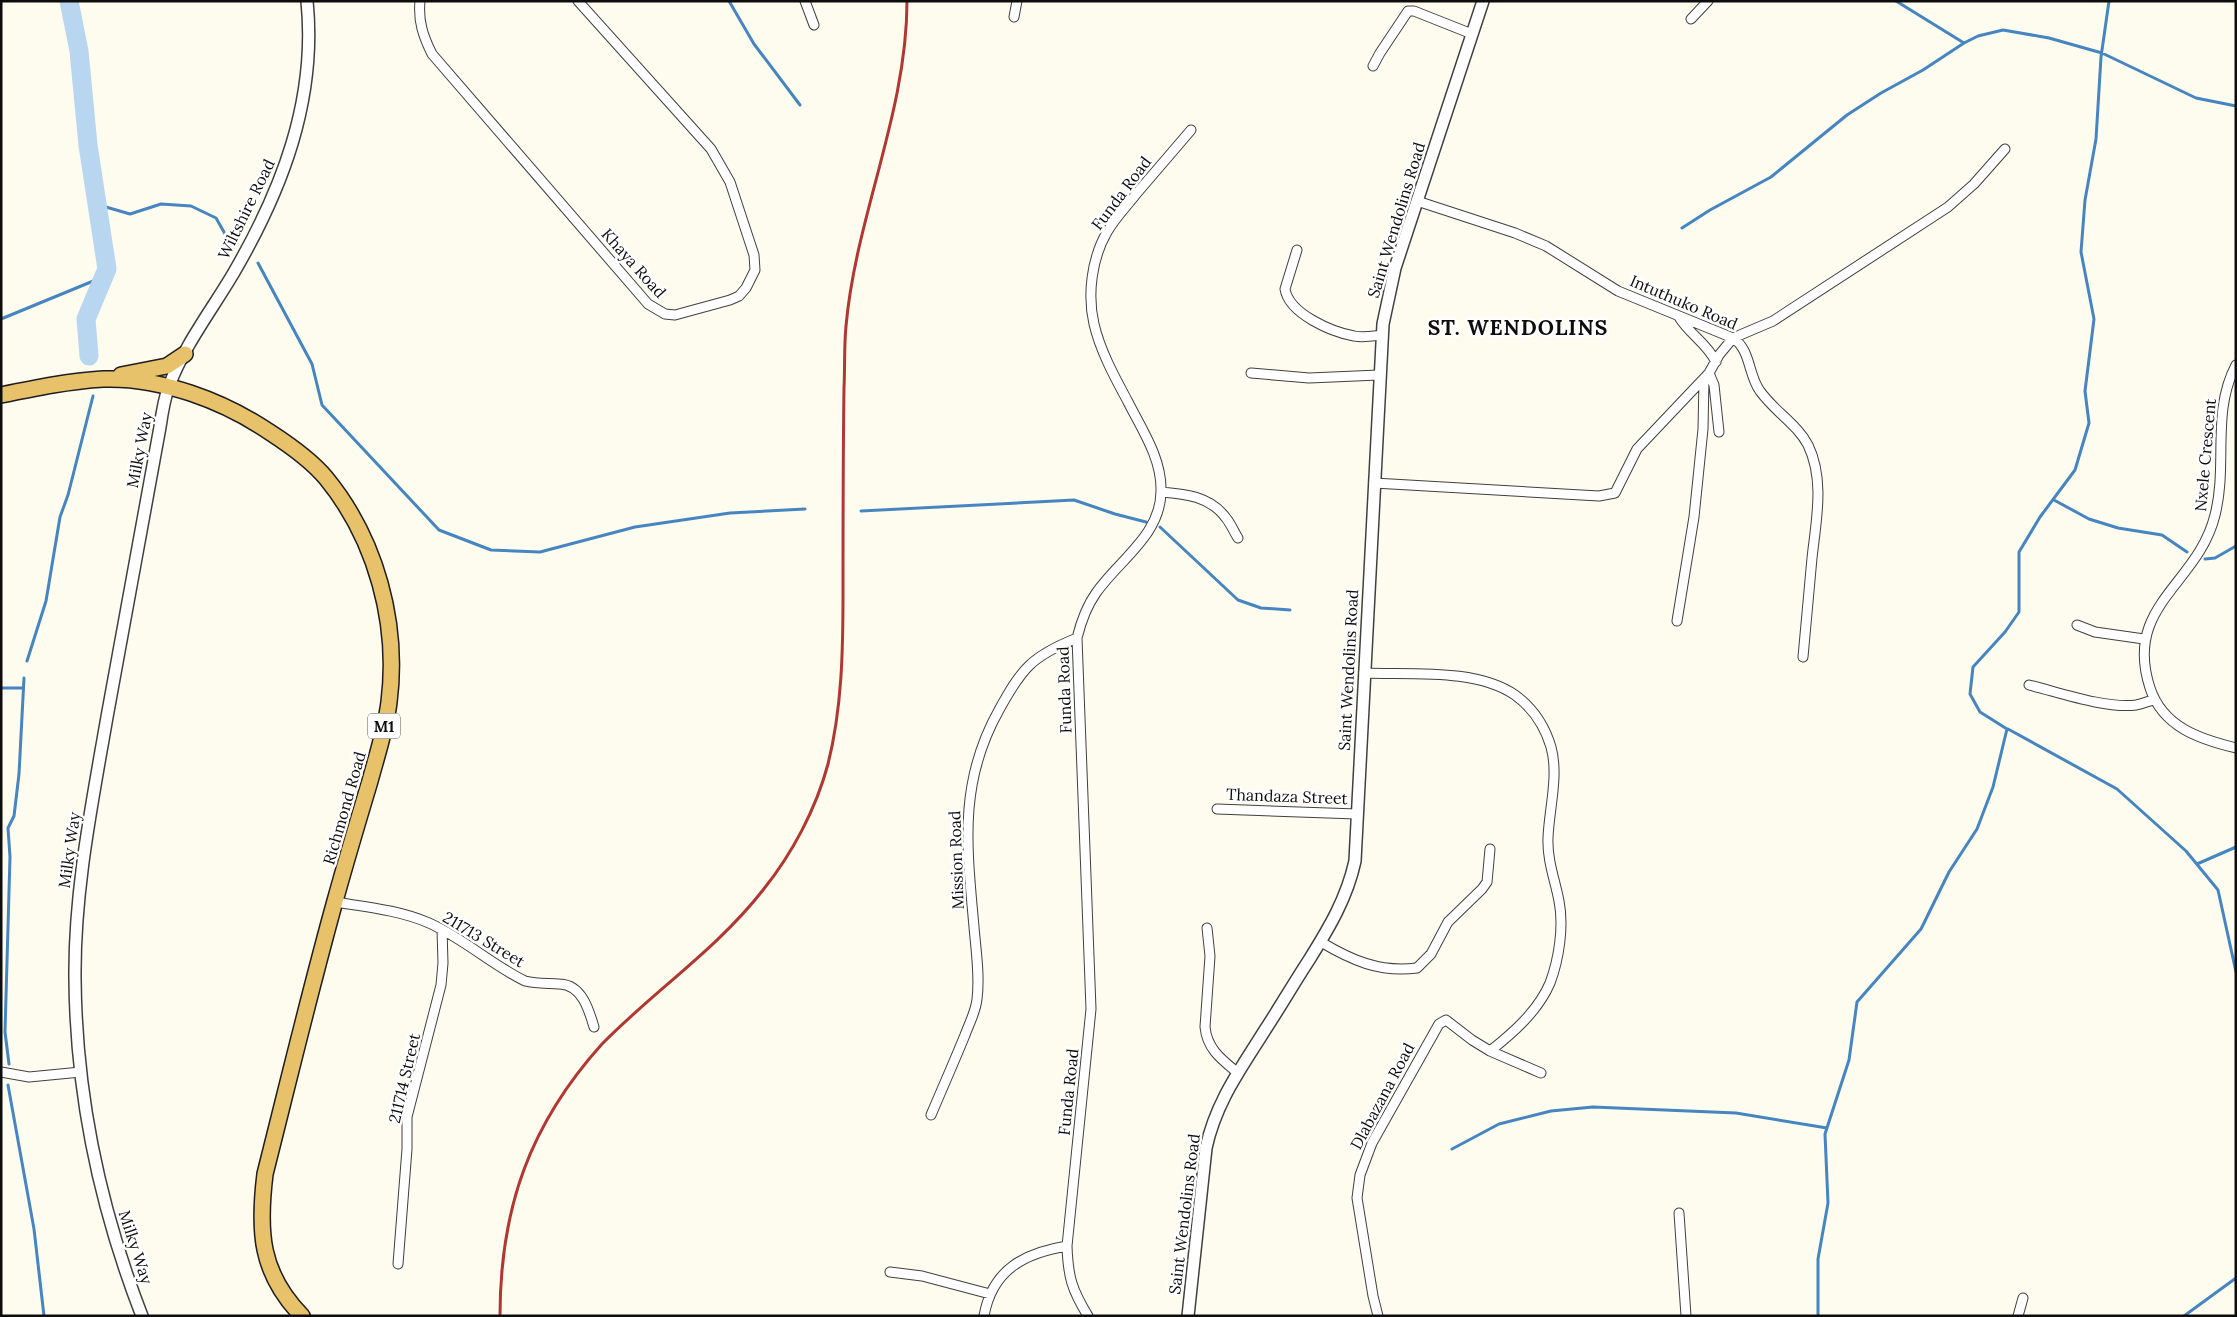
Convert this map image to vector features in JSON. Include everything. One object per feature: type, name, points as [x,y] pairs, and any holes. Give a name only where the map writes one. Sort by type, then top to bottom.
[{"type":"highway","points":[[105,379],[167,366],[185,354]]},
{"type":"highway","name":"Richmond Road","points":[[1,395],[66,383],[105,379],[169,387],[219,405],[256,423],[296,450],[324,476],[346,505],[368,548],[380,581],[388,618],[392,663],[389,703],[381,742],[335,902],[265,1174],[262,1194],[261,1222],[266,1259],[282,1293],[302,1316]]},
{"type":"street","name":"Wiltshire Road","points":[[169,387],[185,354],[255,232],[286,164],[306,90],[308,49],[307,1]]},
{"type":"street","name":"Khaya Road","points":[[420,1],[421,27],[432,54],[648,304],[665,314],[675,315],[739,296],[754,276],[755,263],[726,175],[711,149],[578,1]]},
{"type":"street","points":[[805,1],[814,25]]},
{"type":"street","points":[[1014,17],[1018,1]]},
{"type":"street","name":"Saint Wendolins Road","points":[[1188,1316],[1206,1148],[1215,1116],[1238,1073],[1321,942],[1339,910],[1350,883],[1355,861],[1382,335],[1395,268],[1483,1]]},
{"type":"street","points":[[1690,19],[1708,1]]},
{"type":"street","points":[[1373,66],[1377,56],[1408,11],[1414,11],[1472,34]]},
{"type":"street","name":"Funda Road","points":[[1088,1316],[1070,1282],[1067,1246],[1091,1009],[1077,638],[1086,608],[1096,593],[1147,534],[1154,522],[1161,492],[1160,473],[1154,454],[1116,380],[1099,340],[1092,311],[1092,281],[1094,267],[1107,232],[1191,130]]},
{"type":"street","points":[[1374,483],[1599,496],[1610,495],[1618,491],[1637,449],[1707,376],[1723,348],[1733,338],[1773,320],[1948,208],[1974,184],[2004,149]]},
{"type":"street","name":"Intuthuko Road","points":[[1417,201],[1488,223],[1546,246],[1605,284],[1679,317],[1733,338],[1744,349],[1751,376],[1760,391],[1797,431],[1814,459],[1818,498],[1803,657]]},
{"type":"street","points":[[1297,250],[1285,285],[1285,294],[1293,306],[1306,317],[1342,333],[1360,337],[1382,335]]},
{"type":"street","points":[[1679,317],[1688,330],[1710,351],[1716,362]]},
{"type":"street","name":"Nxele Crescent","points":[[2236,365],[2223,401],[2216,514],[2209,534],[2197,557],[2157,610],[2144,640],[2145,672],[2154,700],[2171,720],[2193,735],[2236,748]]},
{"type":"street","points":[[1252,373],[1309,378],[1379,375]]},
{"type":"street","points":[[1707,376],[1714,385],[1719,432]]},
{"type":"street","points":[[1677,621],[1695,508],[1707,376]]},
{"type":"street","name":"Milky Way","points":[[142,1316],[114,1235],[99,1181],[88,1128],[81,1072],[75,977],[80,887],[94,788],[169,387]]},
{"type":"street","points":[[1161,492],[1192,495],[1215,506],[1226,517],[1238,538]]},
{"type":"street","points":[[2077,625],[2096,632],[2144,640]]},
{"type":"street","name":"Mission Road","points":[[931,1115],[977,1002],[978,978],[967,840],[972,777],[978,752],[993,720],[1020,674],[1033,661],[1051,648],[1077,638]]},
{"type":"street","points":[[1364,673],[1481,679],[1501,686],[1516,696],[1542,724],[1553,758],[1548,838],[1551,872],[1560,903],[1561,918],[1557,958],[1550,983],[1526,1018],[1510,1035],[1490,1051],[1541,1073]]},
{"type":"street","points":[[2029,685],[2085,699],[2118,704],[2137,705],[2154,700]]},
{"type":"street","name":"Thandaza Street","points":[[1217,808],[1357,814]]},
{"type":"street","points":[[1321,942],[1347,957],[1368,966],[1417,968],[1431,954],[1448,922],[1482,890],[1487,882],[1490,849]]},
{"type":"street","name":"211713 Street","points":[[335,902],[405,914],[442,930],[525,981],[540,984],[562,984],[571,987],[583,1000],[594,1027]]},
{"type":"street","points":[[1207,928],[1210,956],[1206,1037],[1214,1051],[1238,1073]]},
{"type":"street","name":"211714 Street","points":[[398,1264],[407,1149],[407,1117],[441,984],[443,962],[442,930]]},
{"type":"street","name":"Dlabazana Road","points":[[1376,1314],[1357,1198],[1360,1175],[1372,1143],[1435,1030],[1443,1021],[1450,1022],[1472,1040],[1490,1051]]},
{"type":"street","points":[[1,1072],[29,1077],[81,1072]]},
{"type":"street","points":[[1679,1212],[1686,1316]]},
{"type":"street","points":[[984,1316],[990,1294],[997,1282],[1016,1264],[1044,1250],[1067,1246]]},
{"type":"street","points":[[890,1272],[922,1276],[990,1294]]},
{"type":"street","points":[[2018,1316],[2023,1298]]},
{"type":"waterway","points":[[69,1],[79,51],[88,145],[107,269],[86,319],[89,356]]},
{"type":"waterway","points":[[729,1],[754,44],[800,105]]},
{"type":"waterway","points":[[1896,1],[1964,43]]},
{"type":"waterway","points":[[1818,1316],[1818,1259],[1828,1203],[1825,1134],[1849,1060],[1857,1002],[1921,929],[1949,872],[1977,829],[1993,787],[2007,729],[1980,712],[1970,694],[1973,667],[2005,632],[2019,612],[2019,552],[2040,517],[2075,470],[2089,423],[2085,391],[2094,319],[2081,252],[2085,200],[2096,139],[2101,57],[2109,1]]},
{"type":"waterway","points":[[1682,228],[1710,210],[1771,177],[1847,115],[1881,93],[1923,70],[1964,43],[1978,36],[2003,30],[2049,38],[2102,53],[2196,98],[2236,106]]},
{"type":"waterway","points":[[99,205],[130,214],[161,204],[191,206],[216,218],[233,248]]},
{"type":"waterway","points":[[258,263],[312,364],[322,405],[439,530],[491,550],[540,552],[635,527],[730,513],[805,509]]},
{"type":"waterway","points":[[1,319],[103,277]]},
{"type":"waterway","points":[[27,661],[46,601],[60,517],[68,495],[93,396]]},
{"type":"waterway","points":[[861,511],[1074,500],[1146,522]]},
{"type":"waterway","points":[[2054,500],[2089,519],[2118,528],[2162,535],[2187,552]]},
{"type":"waterway","points":[[1160,527],[1238,600],[1261,608],[1290,610]]},
{"type":"waterway","points":[[2205,559],[2215,558],[2236,546]]},
{"type":"waterway","points":[[9,1064],[5,1032],[10,857],[8,828],[14,816],[19,774],[24,678]]},
{"type":"waterway","points":[[1,688],[23,688]]},
{"type":"waterway","points":[[2008,729],[2117,789],[2186,851],[2218,890],[2236,972]]},
{"type":"waterway","points":[[2197,864],[2236,847]]},
{"type":"waterway","points":[[8,1085],[34,1229],[44,1316]]},
{"type":"waterway","points":[[1452,1149],[1499,1124],[1551,1111],[1593,1107],[1736,1113],[1827,1128]]},
{"type":"waterway","points":[[2184,1316],[2236,1278]]},
{"type":"railway","points":[[500,1316],[501,1277],[513,1204],[524,1170],[538,1137],[556,1105],[577,1074],[602,1044],[726,932],[763,890],[784,861],[802,830],[823,781],[833,743],[839,701],[842,658],[846,326],[851,285],[899,83],[905,43],[907,1]]},
{"type":"district","name":"ST. WENDOLINS","points":[[1518,327]]}]
